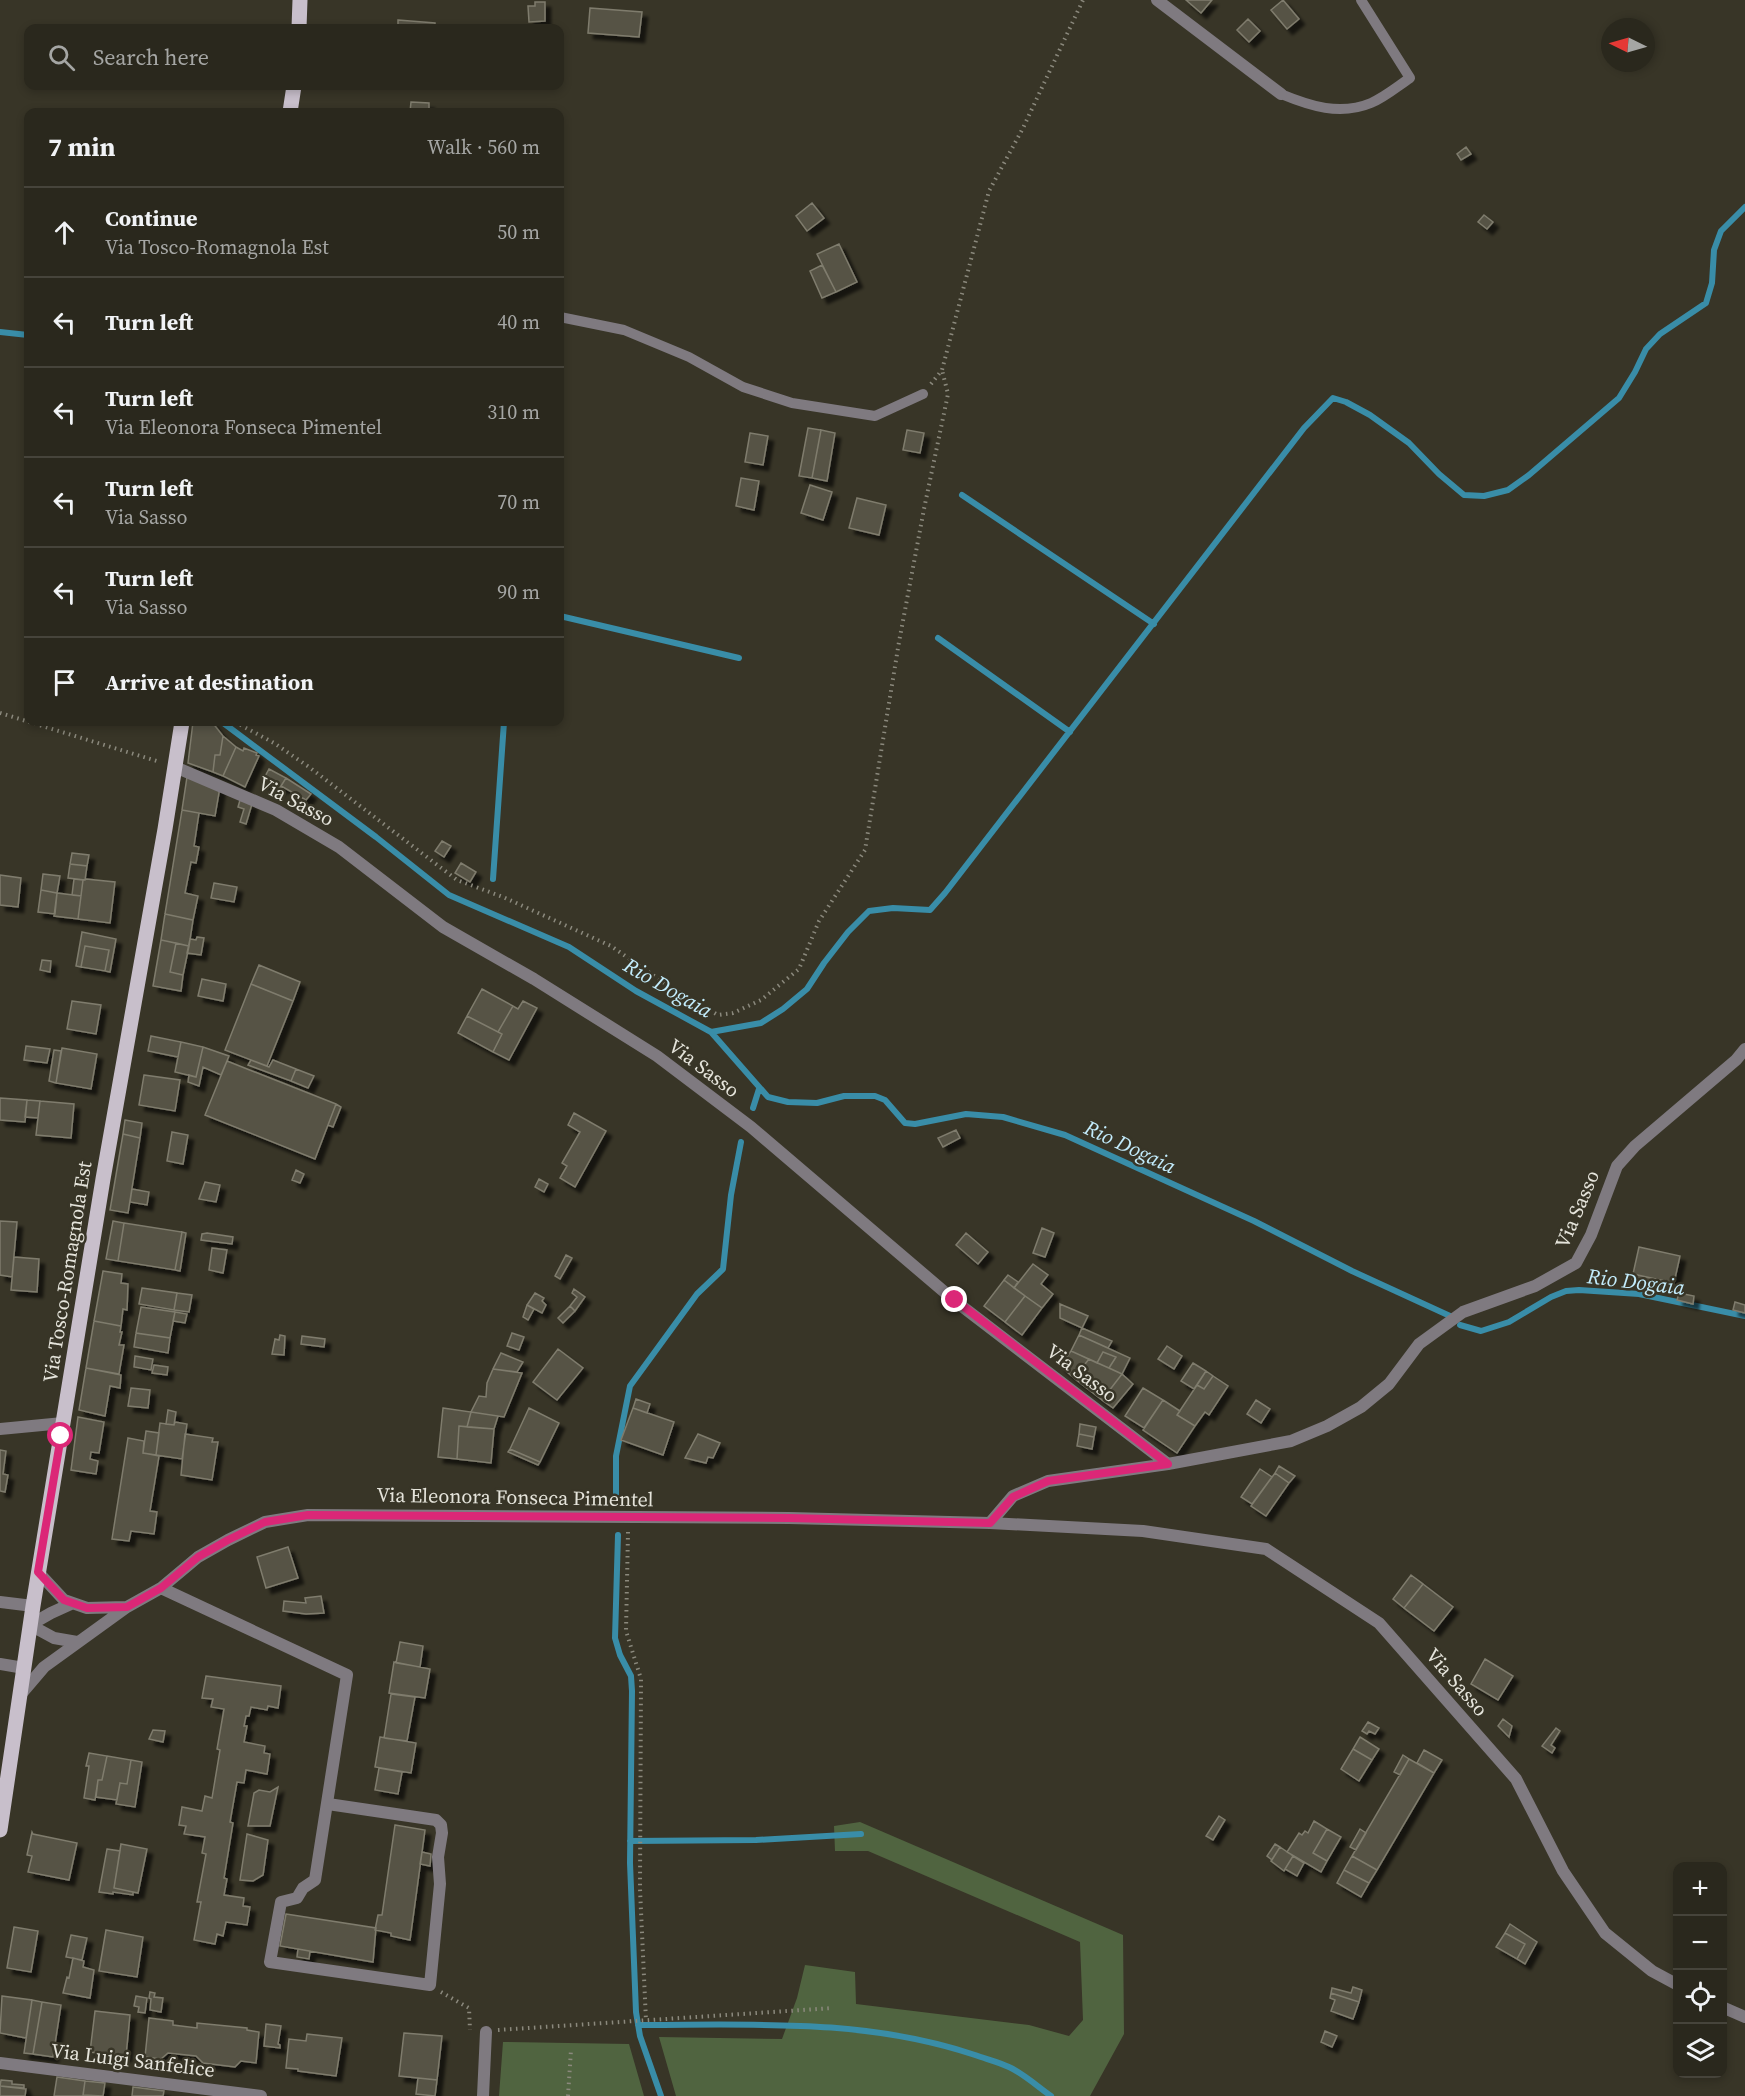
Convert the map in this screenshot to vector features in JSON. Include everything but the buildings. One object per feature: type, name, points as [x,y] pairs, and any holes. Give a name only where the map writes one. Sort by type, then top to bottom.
[{"type":"main road","points":[[299,24],[300,0]]},
{"type":"main road","points":[[291,108],[293,90]]},
{"type":"main road","name":"Via Tosco-Romagnola Est","points":[[0,1830],[38,1572],[181,726]]},
{"type":"street","points":[[1157,0],[1281,93]]},
{"type":"street","name":"Via Sasso","points":[[175,767],[276,810],[339,846],[443,927],[534,979],[657,1056],[751,1127],[955,1300],[1168,1464]]},
{"type":"street","name":"Via Sasso","points":[[990,1523],[1013,1497],[1048,1481],[1168,1464],[1291,1441],[1327,1426],[1361,1407],[1389,1384],[1419,1344],[1463,1312],[1535,1286],[1576,1263],[1591,1235],[1617,1166],[1635,1146],[1736,1060],[1745,1049]]},
{"type":"street","points":[[0,1429],[63,1423]]},
{"type":"street","name":"Via Eleonora Fonseca Pimentel","points":[[21,1694],[44,1667],[77,1642],[127,1607],[161,1588],[198,1557],[265,1522],[308,1515],[789,1518],[990,1523]]},
{"type":"street","name":"Via Sasso","points":[[990,1523],[1143,1531],[1266,1549],[1379,1623],[1516,1779],[1563,1871],[1605,1932],[1652,1971],[1673,1983]]},
{"type":"street","points":[[38,1572],[64,1600],[73,1604],[87,1608],[127,1607]]},
{"type":"street","points":[[161,1588],[347,1675],[315,1880],[303,1888],[297,1898],[280,1902],[270,1962],[430,1985],[440,1884],[438,1857],[441,1825],[436,1820],[328,1804]]},
{"type":"street","points":[[0,1602],[33,1606]]},
{"type":"street","points":[[30,1625],[73,1604]]},
{"type":"street","points":[[30,1625],[54,1638],[77,1642]]},
{"type":"street","points":[[0,1664],[24,1668]]},
{"type":"street","points":[[1727,2009],[1745,2017]]},
{"type":"street","points":[[483,2096],[486,2032]]},
{"type":"street","name":"Via Luigi Sanfelice","points":[[0,2063],[261,2096]]},
{"type":"lane","points":[[1281,93],[1308,105],[1345,110],[1371,102],[1410,78],[1361,0]]},
{"type":"lane","points":[[564,318],[624,330],[689,357],[743,387],[792,403],[875,416],[923,394]]},
{"type":"path","points":[[242,726],[274,743],[309,767],[457,880],[503,897],[611,946],[670,987],[718,1015],[732,1013],[761,1000],[799,969],[819,921],[865,850],[903,620],[948,394],[942,370],[989,191],[1023,128],[1083,0]]},
{"type":"path","points":[[0,713],[24,720]]},
{"type":"path","points":[[42,726],[175,767]]},
{"type":"path","points":[[628,1518],[626,1631],[641,1679],[640,1889],[646,2021]]},
{"type":"path","points":[[430,1985],[470,2008],[469,2030],[486,2032],[833,2008]]},
{"type":"path","points":[[568,2096],[571,2050]]},
{"type":"green space","points":[[860,1822],[1123,1935],[1124,2034],[1090,2096],[676,2096],[659,2037],[782,2039],[797,1998],[805,1965],[855,1972],[856,2004],[1029,2025],[1069,2036],[1083,2020],[1080,1942],[868,1851],[835,1851],[834,1826]]},
{"type":"green space","points":[[503,2042],[629,2044],[644,2096],[499,2096]]},
{"type":"waterway","points":[[711,1032],[761,1023],[783,1009],[807,989],[848,932],[869,911],[893,908],[930,910],[1304,428],[1333,398],[1370,415],[1409,443],[1439,474],[1464,495],[1484,496],[1508,490],[1529,475],[1619,398],[1646,349],[1660,334],[1706,303],[1712,283],[1714,250],[1721,231],[1745,207]]},
{"type":"waterway","name":"Rio Dogaia","points":[[0,332],[24,335]]},
{"type":"waterway","points":[[962,495],[1154,624]]},
{"type":"waterway","points":[[564,617],[739,658]]},
{"type":"waterway","points":[[938,638],[1070,732]]},
{"type":"waterway","name":"Rio Dogaia","points":[[227,726],[376,837],[449,895],[569,947],[636,991],[711,1032],[768,1097],[788,1102],[817,1103],[844,1096],[875,1096],[885,1100],[905,1123],[915,1124],[966,1114],[1003,1117],[1065,1135],[1254,1221],[1352,1271],[1450,1316]]},
{"type":"waterway","points":[[493,879],[504,726]]},
{"type":"waterway","points":[[753,1108],[759,1089]]},
{"type":"waterway","points":[[616,1494],[616,1456],[630,1386],[697,1294],[723,1269],[731,1195],[741,1142]]},
{"type":"waterway","name":"Rio Dogaia","points":[[1460,1325],[1481,1331],[1509,1322],[1551,1297],[1566,1291],[1579,1290],[1639,1294],[1745,1316]]},
{"type":"waterway","points":[[618,1535],[615,1638],[620,1655],[631,1676],[632,1691],[630,1863],[636,2012],[640,2036],[661,2096]]},
{"type":"waterway","points":[[630,1841],[756,1840],[861,1834]]},
{"type":"waterway","points":[[638,2025],[808,2026],[892,2035],[934,2043],[1009,2067],[1051,2096]]},
{"type":"route","points":[[61,1436],[38,1572],[64,1600],[87,1608],[127,1607],[161,1588],[198,1557],[228,1540],[265,1522],[308,1515],[789,1518],[990,1523],[1013,1497],[1048,1481],[1168,1464],[955,1300]]}]
